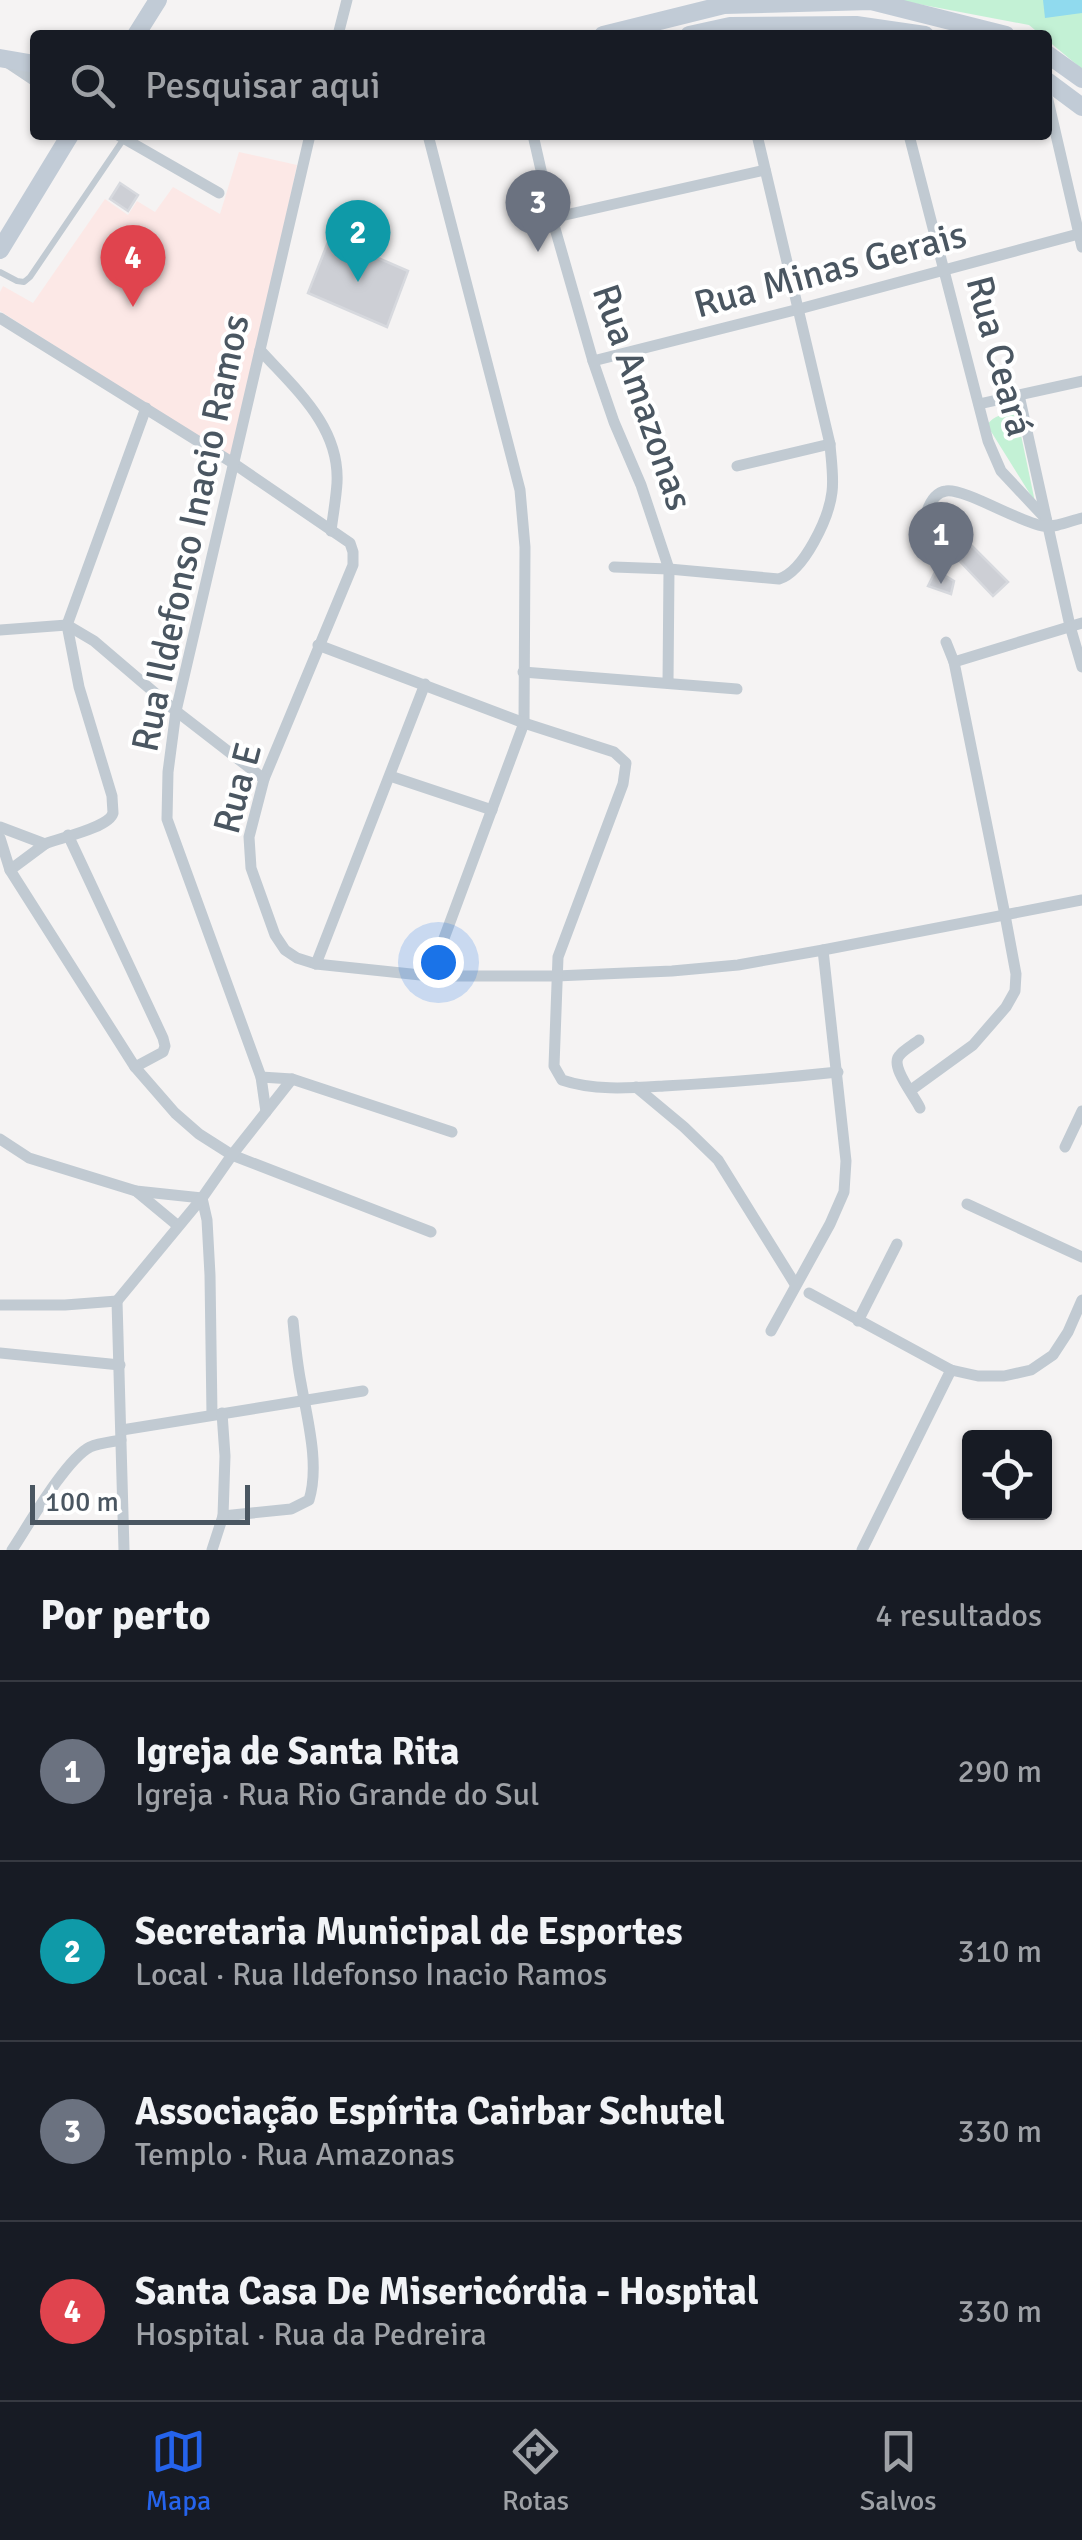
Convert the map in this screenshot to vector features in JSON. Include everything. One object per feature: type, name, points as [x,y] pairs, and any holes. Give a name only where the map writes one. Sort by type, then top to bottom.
[{"type":"street","points":[[139,30],[158,0]]},
{"type":"street","points":[[339,30],[348,0]]},
{"type":"street","points":[[871,1],[881,30]]},
{"type":"street","points":[[620,30],[723,2],[871,1],[986,30]]},
{"type":"street","points":[[723,2],[731,30]]},
{"type":"street","points":[[752,30],[856,25],[875,30]]},
{"type":"street","points":[[0,58],[30,63]]},
{"type":"street","points":[[0,58],[30,78]]},
{"type":"street","points":[[1052,58],[1082,79]]},
{"type":"street","points":[[1052,85],[1082,107]]},
{"type":"street","points":[[1052,117],[1081,237]]},
{"type":"street","points":[[0,250],[67,140]]},
{"type":"street","points":[[126,140],[218,193]]},
{"type":"street","name":"Rua Ildefonso Inacio Ramos","points":[[266,1112],[261,1077],[166,819],[168,772],[176,711],[309,140]]},
{"type":"street","points":[[429,140],[520,490],[525,548],[524,723],[430,976]]},
{"type":"street","name":"Rua Amazonas","points":[[533,140],[593,361],[670,569],[668,683]]},
{"type":"street","points":[[614,567],[779,579],[788,576],[803,560],[824,519],[832,492],[830,444],[757,140]]},
{"type":"street","name":"Rua Ceará","points":[[910,140],[988,441],[1001,470],[1047,523]]},
{"type":"street","points":[[552,218],[765,170]]},
{"type":"street","name":"Rua Minas Gerais","points":[[593,361],[1081,237]]},
{"type":"street","points":[[0,318],[233,463],[332,531],[338,480],[334,446],[314,410],[260,350]]},
{"type":"street","points":[[979,404],[1082,381]]},
{"type":"street","points":[[1019,396],[1047,523],[1076,625],[1082,667]]},
{"type":"street","points":[[10,870],[45,844],[97,827],[109,820],[113,812],[112,796],[79,687],[68,625],[146,408]]},
{"type":"street","points":[[737,466],[830,444]]},
{"type":"street","points":[[921,553],[925,516],[936,495],[947,490],[1026,522],[1082,518]]},
{"type":"street","name":"Rua E","points":[[332,531],[350,543],[354,552],[352,565],[264,779],[248,837],[251,868],[274,935],[284,950],[297,958],[316,964],[430,976],[556,976],[738,965],[1082,900]]},
{"type":"street","points":[[0,630],[68,625],[94,641],[264,779]]},
{"type":"street","points":[[954,662],[1076,625]]},
{"type":"street","points":[[911,1090],[973,1045],[1015,992],[1016,974],[1005,914],[954,662],[946,642]]},
{"type":"street","points":[[318,645],[524,723],[614,752],[626,763],[623,784],[558,957],[554,1066],[562,1080],[578,1085],[636,1087],[838,1072]]},
{"type":"street","points":[[523,672],[737,689]]},
{"type":"street","points":[[316,964],[425,684]]},
{"type":"street","points":[[390,776],[492,810]]},
{"type":"street","points":[[0,827],[45,844]]},
{"type":"street","points":[[68,835],[163,1038],[163,1052],[135,1067]]},
{"type":"street","points":[[0,838],[10,870],[135,1067],[174,1113],[232,1155],[432,1232]]},
{"type":"street","points":[[771,1330],[844,1192],[846,1161],[823,950]]},
{"type":"street","points":[[919,1040],[898,1056],[896,1064],[920,1108]]},
{"type":"street","points":[[261,1077],[292,1080],[452,1132]]},
{"type":"street","points":[[124,1550],[117,1301],[292,1080]]},
{"type":"street","points":[[636,1087],[718,1160],[795,1284]]},
{"type":"street","points":[[1065,1146],[1082,1111]]},
{"type":"street","points":[[0,1139],[29,1158],[136,1190],[202,1198]]},
{"type":"street","points":[[136,1190],[177,1226]]},
{"type":"street","points":[[202,1198],[208,1220],[217,1414],[225,1456],[223,1516],[212,1550]]},
{"type":"street","points":[[967,1204],[1082,1258]]},
{"type":"street","points":[[858,1321],[897,1244]]},
{"type":"street","points":[[808,1293],[951,1370],[978,1376],[1032,1370],[1054,1354],[1082,1300]]},
{"type":"street","points":[[0,1305],[117,1301]]},
{"type":"street","points":[[223,1516],[291,1509],[308,1500],[311,1492],[312,1444],[293,1321]]},
{"type":"street","points":[[0,1353],[120,1365]]},
{"type":"street","points":[[862,1550],[951,1370]]},
{"type":"street","points":[[12,1550],[66,1470],[93,1445],[217,1414],[363,1392]]},
{"type":"lane","points":[[0,272],[17,282],[30,277],[119,140]]},
{"type":"shaded area","points":[[239,152],[297,165],[234,459],[0,311],[0,292],[3,286],[33,303],[105,199],[128,215],[137,201],[155,212],[173,187],[220,214]]},
{"type":"green space","points":[[897,0],[1082,0],[1082,69],[1052,44],[1052,30],[1035,30],[1029,25]]},
{"type":"green space","points":[[1016,411],[1035,502],[987,425],[996,417]]},
{"type":"water","points":[[1043,0],[1082,0],[1082,13],[1045,18]]},
{"type":"building","points":[[120,183],[138,195],[128,211],[110,199]]},
{"type":"building","points":[[330,237],[408,271],[387,327],[308,293]]},
{"type":"building","points":[[945,519],[1008,582],[993,596],[951,552],[931,546]]},
{"type":"building","points":[[936,570],[954,581],[951,594],[928,586]]},
{"type":"place","name":"Associação Espírita Cairbar Schutel","points":[[538,252]]},
{"type":"place","name":"Secretaria Municipal de Esportes","points":[[358,282]]},
{"type":"place","name":"Santa Casa De Misericórdia - Hospital","points":[[133,307]]},
{"type":"place","name":"Igreja de Santa Rita","points":[[941,584]]}]
